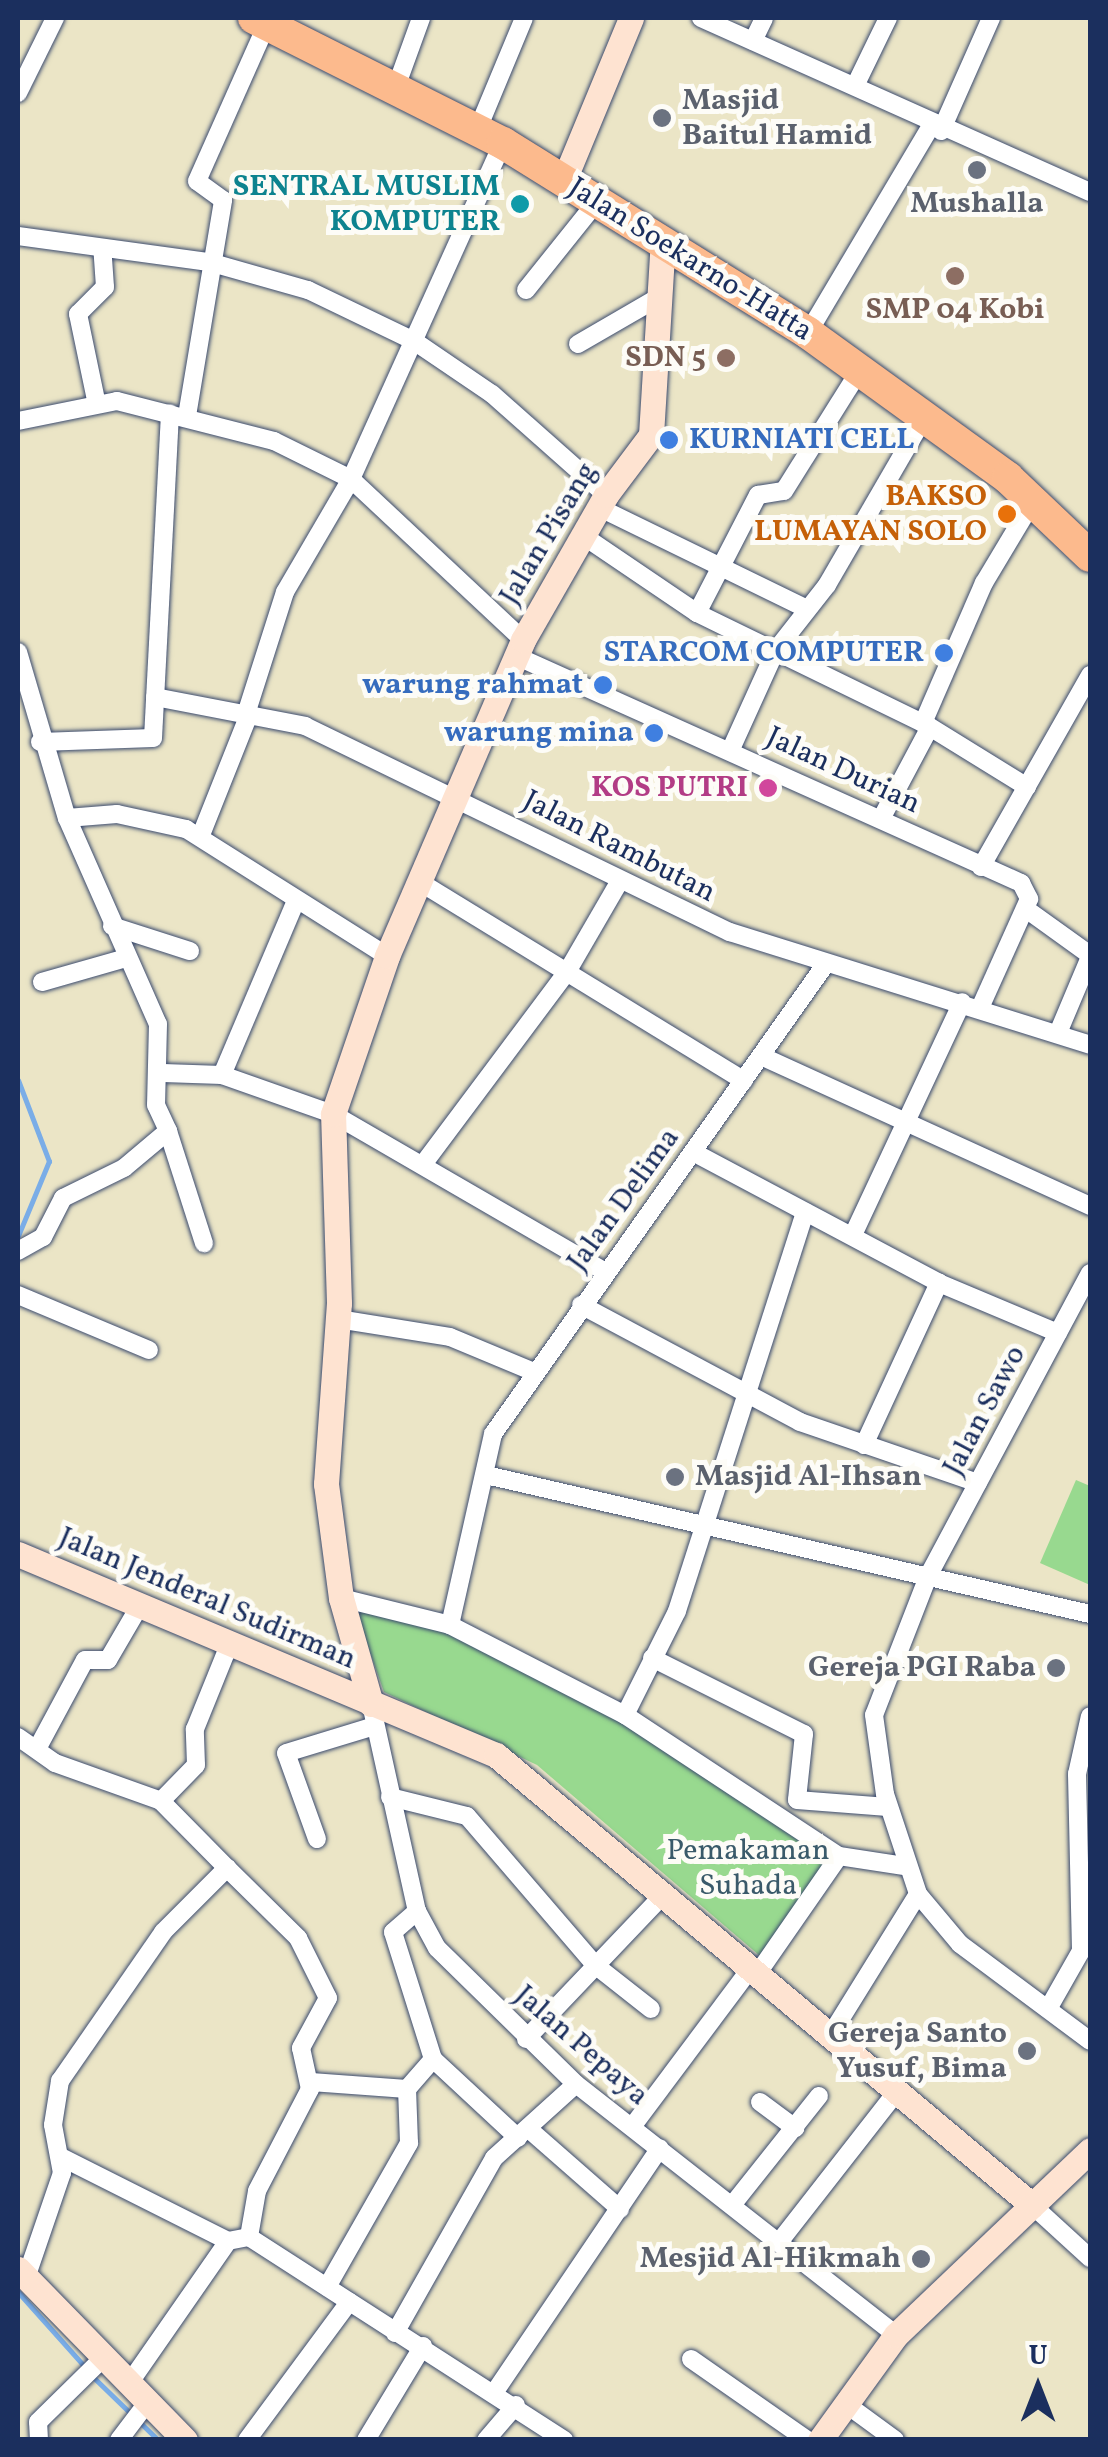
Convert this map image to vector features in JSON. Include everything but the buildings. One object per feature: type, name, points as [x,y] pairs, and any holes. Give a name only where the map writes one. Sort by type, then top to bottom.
[{"type":"highway","name":"Jalan Soekarno-Hatta","points":[[280,24],[564,180],[808,333],[925,416],[1032,501],[1090,556]]},
{"type":"street","points":[[18,94],[55,18]]},
{"type":"street","points":[[395,90],[421,18]]},
{"type":"street","points":[[201,835],[249,712],[285,592],[351,479],[414,341],[490,137],[524,18]]},
{"type":"street","points":[[564,180],[632,18]]},
{"type":"street","points":[[701,18],[855,86],[936,129],[1090,192]]},
{"type":"street","points":[[753,40],[764,18]]},
{"type":"street","points":[[855,86],[888,18]]},
{"type":"street","points":[[808,333],[936,129],[990,18]]},
{"type":"street","points":[[40,742],[153,738],[178,414],[223,200],[197,188],[200,171],[280,24]]},
{"type":"street","points":[[526,290],[598,200]]},
{"type":"street","points":[[18,236],[209,262],[308,290],[414,341],[492,394],[602,501],[805,608]]},
{"type":"street","name":"Jalan Pisang","points":[[333,1114],[387,956],[460,798],[520,648],[602,501],[652,436],[654,300],[663,241]]},
{"type":"street","points":[[18,421],[96,400],[78,314],[105,288],[102,248]]},
{"type":"street","points":[[578,344],[654,300]]},
{"type":"street","points":[[697,613],[758,495],[784,491],[860,370]]},
{"type":"street","name":"Jalan Durian","points":[[96,400],[178,414],[274,442],[351,479],[520,648],[1025,886],[1026,908]]},
{"type":"street","points":[[730,749],[776,650],[925,416]]},
{"type":"street","points":[[881,819],[926,725],[1010,528],[1032,501]]},
{"type":"street","points":[[582,535],[697,613],[926,725],[1027,786]]},
{"type":"street","points":[[18,652],[40,742],[68,818],[158,1024],[164,1073],[156,1105],[204,1243]]},
{"type":"street","points":[[981,867],[1090,676]]},
{"type":"street","name":"Jalan Rambutan","points":[[155,697],[249,712],[357,746],[618,884],[825,964],[971,1004],[1090,1044]]},
{"type":"street","points":[[68,818],[117,814],[201,835],[296,901],[387,956]]},
{"type":"street","points":[[418,882],[744,1081]]},
{"type":"street","points":[[424,1163],[568,972],[618,884]]},
{"type":"street","points":[[222,1075],[296,901]]},
{"type":"street","points":[[853,1235],[971,1004],[1026,908],[1090,956],[1058,1034]]},
{"type":"street","points":[[112,926],[190,952]]},
{"type":"street","points":[[42,982],[126,958]]},
{"type":"street","name":"Jalan Delima","points":[[450,1626],[493,1434],[825,964]]},
{"type":"street","points":[[761,1056],[911,1121],[1090,1206]]},
{"type":"street","points":[[164,1073],[222,1075],[333,1114],[424,1163],[606,1272]]},
{"type":"street","points":[[316,1838],[286,1753],[373,1715],[341,1598],[326,1484],[338,1319],[333,1114]]},
{"type":"street","points":[[18,1251],[43,1238],[63,1198],[124,1168],[168,1131]]},
{"type":"street","points":[[692,1152],[939,1283],[1058,1334]]},
{"type":"street","points":[[625,1715],[710,1520],[740,1394],[805,1212]]},
{"type":"street","name":"Jalan Sawo","points":[[1090,1273],[929,1574],[880,1684],[876,1749],[904,1866],[918,1894],[960,1944],[1090,2041]]},
{"type":"street","points":[[864,1445],[939,1283]]},
{"type":"street","points":[[18,1295],[149,1350]]},
{"type":"street","points":[[581,1305],[740,1394],[864,1445],[978,1483]]},
{"type":"street","points":[[338,1319],[450,1337],[534,1372]]},
{"type":"street","points":[[486,1474],[710,1520],[1090,1614]]},
{"type":"street","name":"Jalan Jenderal Sudirman","points":[[18,1554],[229,1645],[373,1715],[514,1766],[895,2094],[1032,2205]]},
{"type":"street","points":[[341,1598],[450,1626],[625,1715],[840,1856],[904,1866]]},
{"type":"street","points":[[36,1749],[86,1660],[108,1660],[139,1607]]},
{"type":"street","points":[[161,1800],[196,1765],[195,1729],[229,1645]]},
{"type":"street","points":[[652,1658],[804,1734],[797,1800],[888,1807]]},
{"type":"street","name":"Jalan Pepaya","points":[[373,1715],[417,1910],[437,1948],[576,2084],[896,2336]]},
{"type":"street","points":[[1048,2009],[1086,1954],[1077,1774],[1090,1716]]},
{"type":"street","points":[[18,1737],[36,1749],[161,1800],[298,1938],[326,1990],[324,2012],[301,2048],[311,2082],[257,2192],[249,2236]]},
{"type":"street","points":[[390,1797],[467,1816],[595,1966],[651,2009]]},
{"type":"street","points":[[632,2127],[840,1856]]},
{"type":"street","points":[[184,2440],[100,2362],[22,2272],[61,2157],[53,2124],[60,2081],[156,1942],[227,1868]]},
{"type":"street","points":[[526,2039],[664,1894]]},
{"type":"street","points":[[830,2036],[918,1894]]},
{"type":"street","points":[[417,1910],[393,1932],[433,2058],[620,2209]]},
{"type":"street","points":[[327,2287],[408,2143],[407,2088],[433,2058]]},
{"type":"street","points":[[311,2082],[407,2088]]},
{"type":"street","points":[[395,2332],[473,2189],[576,2084]]},
{"type":"street","points":[[780,2241],[895,2094]]},
{"type":"street","points":[[733,2204],[820,2096]]},
{"type":"street","points":[[760,2102],[795,2128]]},
{"type":"street","points":[[496,2390],[660,2148]]},
{"type":"street","points":[[820,2440],[896,2336],[1090,2150]]},
{"type":"street","points":[[61,2157],[228,2242]]},
{"type":"street","points":[[1032,2205],[1090,2258]]},
{"type":"street","points":[[128,2386],[228,2242],[249,2236],[395,2332],[496,2390],[564,2440]]},
{"type":"street","points":[[247,2440],[350,2302]]},
{"type":"street","points":[[366,2440],[423,2346]]},
{"type":"street","points":[[691,2359],[806,2440]]},
{"type":"street","points":[[39,2440],[38,2422],[100,2362]]},
{"type":"street","points":[[846,2404],[895,2440]]},
{"type":"street","points":[[486,2440],[516,2405]]},
{"type":"street","points":[[123,2434],[144,2406]]},
{"type":"green space","points":[[1076,1480],[1090,1486],[1090,1585],[1040,1563]]},
{"type":"green space","name":"Pemakaman Suhada","points":[[355,1610],[457,1634],[634,1725],[833,1856],[760,1956],[537,1765],[384,1692]]},
{"type":"waterway","points":[[18,1080],[49,1161],[18,1236]]},
{"type":"waterway","points":[[18,2292],[85,2367]]},
{"type":"waterway","points":[[92,2376],[158,2440]]},
{"type":"place","name":"Masjid Baitul Hamid","points":[[662,118]]},
{"type":"place","name":"Mushalla","points":[[977,170]]},
{"type":"place","name":"SENTRAL MUSLIM KOMPUTER","points":[[520,204]]},
{"type":"place","name":"SMP 04 Kobi","points":[[955,276]]},
{"type":"place","name":"SDN 5","points":[[726,358]]},
{"type":"place","name":"KURNIATI CELL","points":[[669,440]]},
{"type":"place","name":"BAKSO LUMAYAN SOLO","points":[[1007,514]]},
{"type":"place","name":"STARCOM COMPUTER","points":[[944,653]]},
{"type":"place","name":"warung rahmat","points":[[603,685]]},
{"type":"place","name":"warung mina","points":[[654,733]]},
{"type":"place","name":"KOS PUTRI","points":[[768,788]]},
{"type":"place","name":"Masjid Al-Ihsan","points":[[675,1477]]},
{"type":"place","name":"Gereja PGI Raba","points":[[1056,1668]]},
{"type":"place","name":"Gereja Santo Yusuf, Bima","points":[[1027,2051]]},
{"type":"place","name":"Mesjid Al-Hikmah","points":[[921,2259]]}]
